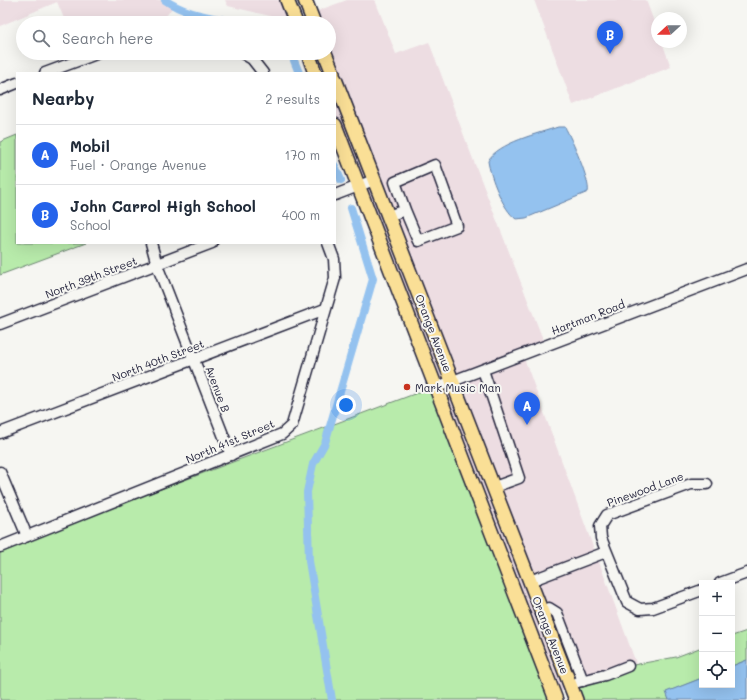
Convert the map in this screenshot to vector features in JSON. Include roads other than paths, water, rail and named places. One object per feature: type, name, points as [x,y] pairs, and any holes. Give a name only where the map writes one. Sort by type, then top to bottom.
[{"type":"main road","points":[[287,0],[293,16]]},
{"type":"main road","points":[[305,0],[311,16]]},
{"type":"main road","points":[[310,60],[315,72]]},
{"type":"main road","points":[[328,60],[333,72]]},
{"type":"main road","name":"Orange Avenue","points":[[336,82],[576,700]]},
{"type":"main road","name":"Orange Avenue","points":[[336,128],[437,387],[473,486],[556,700]]},
{"type":"main road","points":[[525,618],[531,623],[553,677],[560,684],[570,685]]},
{"type":"street","points":[[48,72],[80,60]]},
{"type":"street","points":[[252,60],[262,72]]},
{"type":"street","points":[[0,90],[16,83]]},
{"type":"street","points":[[435,165],[457,226],[418,241],[405,210],[395,182],[435,165]]},
{"type":"street","points":[[336,195],[374,180]]},
{"type":"street","points":[[388,216],[405,210]]},
{"type":"street","name":"Avenue B","points":[[151,244],[157,265],[231,455]]},
{"type":"street","name":"North 39th Street","points":[[0,324],[210,244]]},
{"type":"street","name":"North 41st Street","points":[[0,547],[282,434],[292,425],[335,278],[334,259],[328,244]]},
{"type":"street","name":"Hartman Road","points":[[437,387],[747,269]]},
{"type":"street","name":"North 40th Street","points":[[0,433],[325,309]]},
{"type":"street","points":[[483,370],[519,478],[494,487]]},
{"type":"street","points":[[0,472],[27,536]]},
{"type":"street","name":"Pinewood Lane","points":[[699,591],[653,608],[640,609],[627,602],[601,538],[600,526],[607,515],[691,484],[707,484]]},
{"type":"street","points":[[530,581],[606,552]]},
{"type":"street","points":[[728,580],[747,573]]},
{"type":"street","points":[[542,611],[552,608],[557,613],[583,681]]},
{"type":"street","points":[[570,685],[605,675],[628,666]]},
{"type":"water","points":[[558,127],[565,127],[572,140],[587,179],[588,192],[526,218],[516,219],[511,215],[502,201],[491,175],[488,161],[500,149],[509,144]]},
{"type":"water","points":[[747,660],[747,700],[669,700],[666,692],[699,679],[699,688],[735,688],[735,665]]},
{"type":"waterway","points":[[165,0],[182,9],[205,16]]},
{"type":"waterway","points":[[294,60],[299,72]]},
{"type":"waterway","points":[[336,168],[341,180]]},
{"type":"waterway","points":[[332,700],[309,561],[307,492],[313,464],[325,443],[373,279],[351,208]]},
{"type":"place","name":"John Carrol High School","points":[[610,54]]},
{"type":"place","name":"Mark Music Man","points":[[407,387]]},
{"type":"place","name":"Mobil","points":[[527,425]]}]
